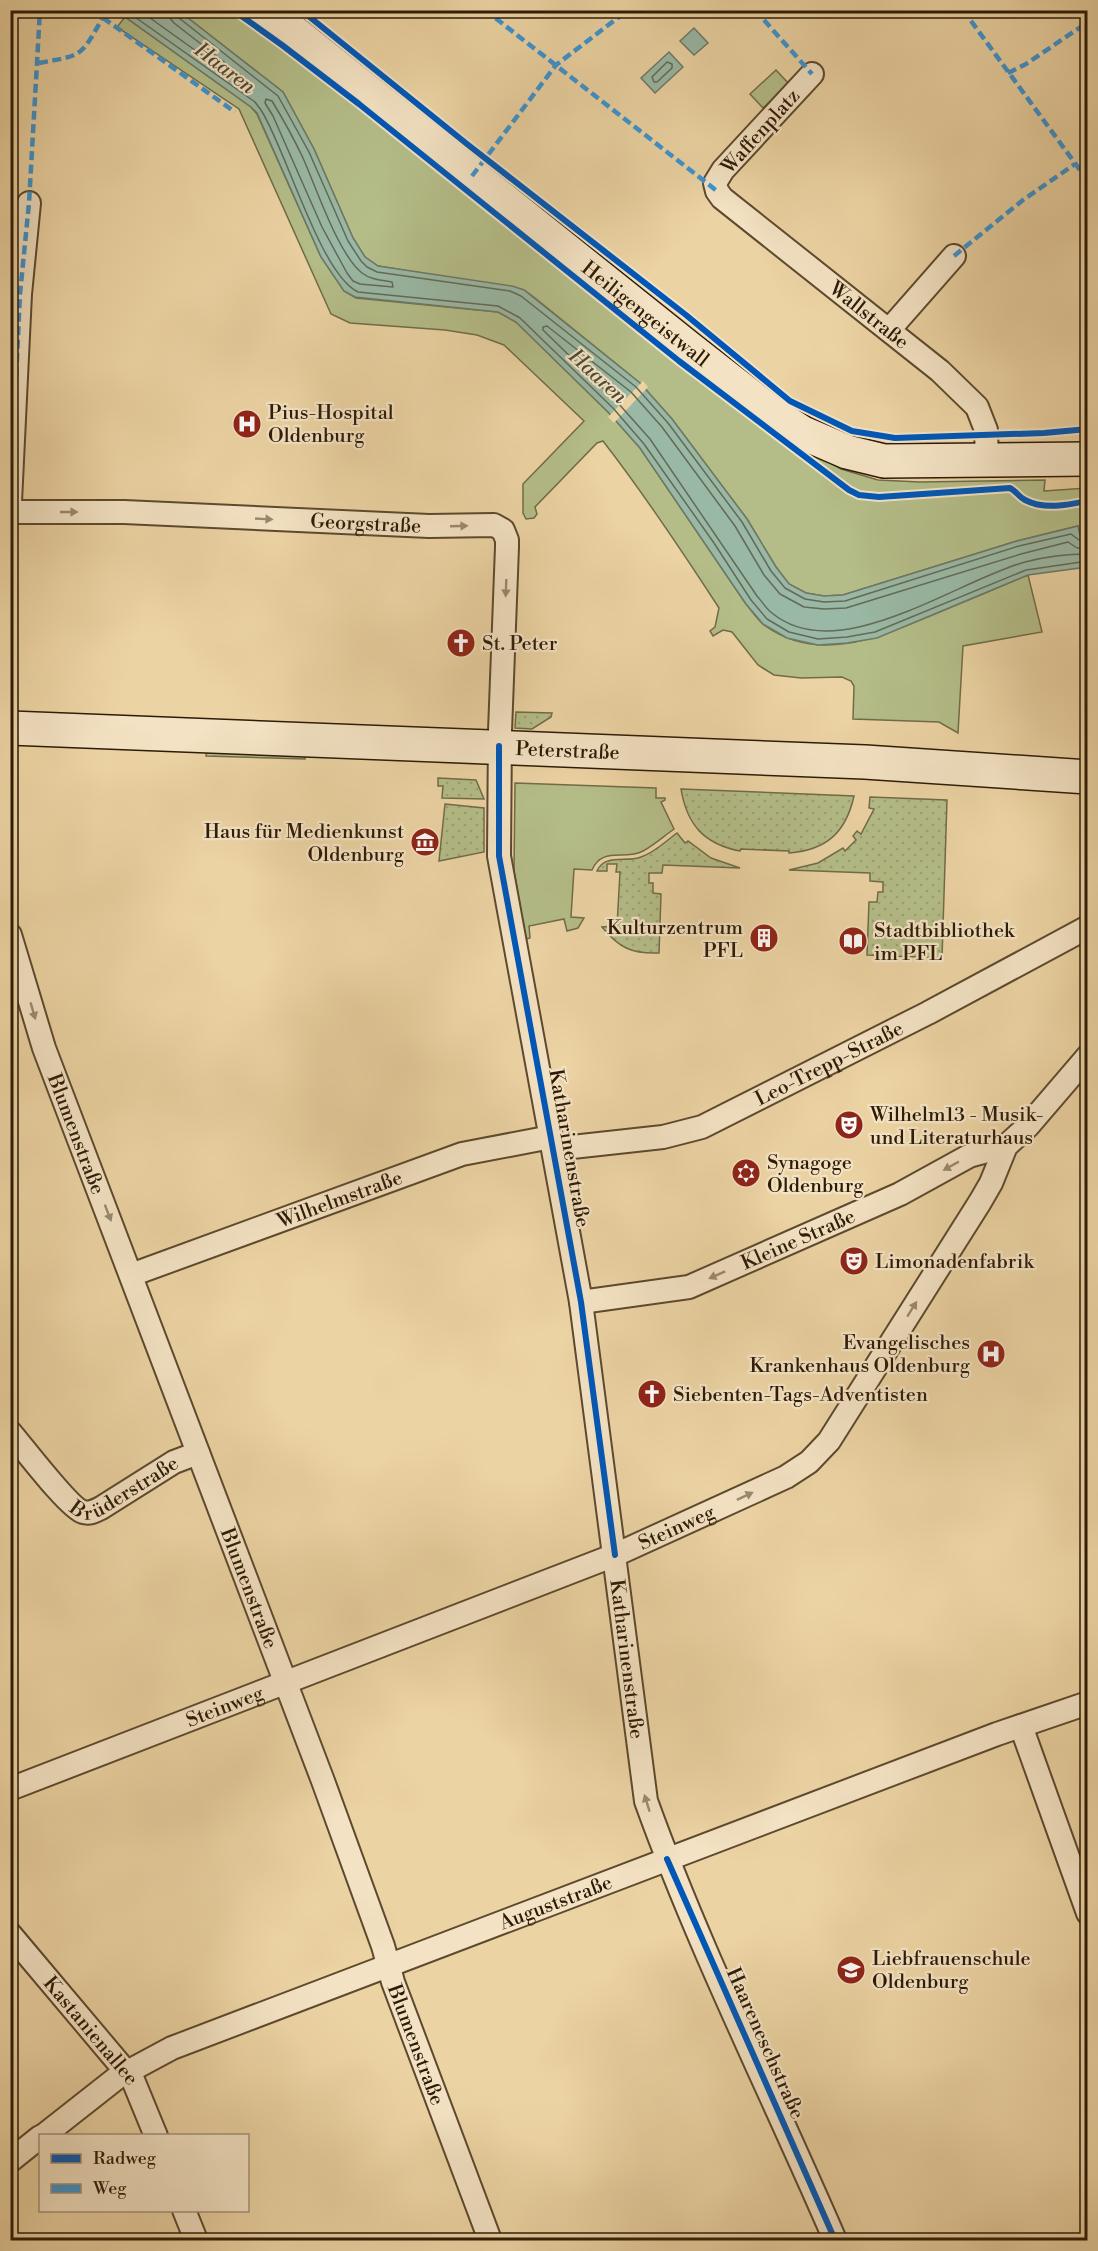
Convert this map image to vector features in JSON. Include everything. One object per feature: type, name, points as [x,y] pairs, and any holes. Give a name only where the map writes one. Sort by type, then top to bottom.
[{"type":"street","name":"Heiligengeistwall","points":[[266,10],[699,356],[772,413],[803,433],[847,452],[884,461],[1088,459]]},
{"type":"street","name":"Waffenplatz","points":[[717,191],[715,183],[723,170],[812,74]]},
{"type":"street","name":"Wallstraße","points":[[717,191],[722,198],[940,371],[980,411],[987,436],[987,460]]},
{"type":"street","points":[[10,502],[20,294],[29,203]]},
{"type":"street","points":[[889,330],[954,256]]},
{"type":"street","name":"Georgstraße","points":[[10,512],[124,512],[419,526],[487,525],[499,527],[503,530],[507,540],[499,746]]},
{"type":"street","name":"Peterstraße","points":[[10,728],[865,762],[1088,777]]},
{"type":"street","name":"Katharinenstraße","points":[[499,746],[499,856],[581,1302],[642,1781],[646,1801],[667,1859]]},
{"type":"street","name":"Leo-Trepp-Straße","points":[[552,1143],[663,1137],[702,1127],[928,1013],[1088,927]]},
{"type":"street","name":"Blumenstraße","points":[[10,934],[44,1048],[286,1684],[383,1946],[439,2109],[490,2241]]},
{"type":"street","name":"Steinweg","points":[[10,1789],[615,1555],[786,1477],[809,1462],[829,1441],[980,1202],[991,1183],[1006,1146],[1028,1126],[1088,1056]]},
{"type":"street","name":"Wilhelmstraße","points":[[131,1275],[462,1154],[552,1143]]},
{"type":"street","name":"Kleine Straße","points":[[581,1302],[689,1287],[900,1194],[969,1156],[1006,1146]]},
{"type":"street","name":"Brüderstraße","points":[[10,1432],[71,1503],[85,1513],[101,1508],[174,1462],[198,1453]]},
{"type":"street","name":"Auguststraße","points":[[45,2134],[127,2071],[200,2036],[1021,1726],[1088,1703]]},
{"type":"street","points":[[1021,1726],[1088,1913]]},
{"type":"street","name":"Haareneschstraße","points":[[667,1859],[835,2241]]},
{"type":"street","name":"Kastanienallee","points":[[10,1934],[127,2071],[139,2091],[155,2134]]},
{"type":"street","name":"Auguststraße","points":[[10,2161],[39,2138]]},
{"type":"street","points":[[184,2212],[196,2241]]},
{"type":"green space","points":[[179,11],[228,11],[281,47],[676,363],[772,436],[776,431],[841,469],[878,480],[920,482],[1045,480],[1044,491],[1087,488],[1087,534],[1080,535],[1078,526],[1017,541],[843,595],[824,596],[806,593],[789,584],[747,519],[672,419],[640,383],[535,298],[524,290],[378,266],[365,257],[353,238],[314,149],[283,92]]},
{"type":"green space","points":[[125,17],[251,107],[257,114],[321,257],[344,291],[356,298],[498,312],[516,322],[609,413],[640,448],[746,604],[764,625],[784,637],[805,643],[826,645],[847,643],[889,632],[1028,575],[1042,632],[963,646],[958,733],[939,722],[853,719],[854,686],[851,681],[842,677],[801,678],[774,675],[758,665],[732,632],[723,630],[713,636],[710,631],[715,627],[719,608],[677,544],[603,441],[597,443],[535,507],[537,514],[534,518],[526,519],[523,513],[523,484],[584,421],[504,345],[477,335],[445,330],[350,323],[331,314],[239,109],[117,27]]},
{"type":"green space","points":[[776,70],[789,84],[763,108],[750,94]]},
{"type":"green space","points":[[516,712],[552,713],[551,717],[532,729],[515,728]]},
{"type":"green space","points":[[207,749],[305,753],[305,759],[206,756]]},
{"type":"green space","points":[[438,778],[476,780],[484,799],[442,798],[443,786],[438,786]]},
{"type":"green space","points":[[515,783],[656,788],[656,798],[665,798],[661,802],[674,829],[636,854],[602,858],[592,870],[574,869],[571,917],[584,918],[578,928],[567,931],[564,919],[529,926],[530,938],[526,939],[514,871]]},
{"type":"green space","points":[[681,789],[854,796],[846,820],[833,837],[814,848],[789,853],[789,851],[741,849],[740,851],[727,848],[707,838],[693,823]]},
{"type":"green space","points":[[870,797],[947,800],[942,958],[867,955],[869,902],[877,902],[878,892],[883,892],[883,882],[870,881],[870,873],[789,870],[818,863],[843,848],[845,851],[856,840],[853,836],[857,831],[861,834],[874,809],[869,808]]},
{"type":"green space","points":[[445,804],[484,808],[484,852],[439,861]]},
{"type":"green space","points":[[677,833],[685,843],[688,841],[711,858],[740,868],[663,865],[662,873],[649,873],[649,883],[653,883],[653,893],[661,894],[659,953],[634,951],[620,945],[602,927],[617,926],[620,872],[616,872],[617,864],[607,864],[607,871],[597,871],[601,865],[610,860],[635,859],[646,855]]},
{"type":"water","name":"Haaren","points":[[113,11],[179,11],[283,92],[314,149],[353,238],[365,257],[378,266],[512,286],[524,290],[640,383],[672,419],[747,519],[789,584],[806,593],[824,596],[843,595],[1017,541],[1078,526],[1080,535],[1087,534],[1087,567],[1028,575],[877,638],[818,645],[787,638],[763,624],[746,604],[640,448],[609,413],[516,322],[498,312],[355,297],[344,291],[321,257],[257,113],[125,17]]},
{"type":"water","points":[[694,28],[708,43],[694,55],[680,41]]},
{"type":"water","points":[[669,52],[683,67],[655,93],[641,78]]},
{"type":"pier","points":[[643,381],[648,387],[614,423],[608,417]]},
{"type":"marked path","points":[[13,443],[20,294],[29,203],[40,10]]},
{"type":"marked path","points":[[92,10],[235,112]]},
{"type":"marked path","points":[[485,10],[717,191]]},
{"type":"marked path","points":[[472,176],[556,65],[628,10]]},
{"type":"marked path","points":[[755,10],[812,74]]},
{"type":"marked path","points":[[963,10],[1088,181]]},
{"type":"marked path","points":[[39,63],[78,53],[89,41],[102,19]]},
{"type":"marked path","points":[[1008,73],[1026,64],[1088,22]]},
{"type":"marked path","points":[[954,256],[1023,200],[1075,164]]},
{"type":"cycle path","points":[[233,10],[359,104],[679,361],[849,490],[859,495],[879,497],[1010,488],[1025,500],[1040,505],[1056,506],[1088,501]]},
{"type":"cycle path","points":[[301,10],[467,144],[686,315],[790,401],[852,431],[895,438],[1044,433],[1088,429]]},
{"type":"cycle path","points":[[499,746],[499,856],[581,1302],[615,1555]]},
{"type":"cycle path","points":[[667,1859],[835,2240]]},
{"type":"place","name":"Pius-Hospital Oldenburg","points":[[247,424]]},
{"type":"place","name":"St. Peter","points":[[461,643]]},
{"type":"place","name":"Haus für Medienkunst Oldenburg","points":[[425,842]]},
{"type":"place","name":"Kulturzentrum PFL","points":[[764,938]]},
{"type":"place","name":"Stadtbibliothek im PFL","points":[[853,941]]},
{"type":"place","name":"Wilhelm13 - Musik- und Literaturhaus","points":[[849,1125]]},
{"type":"place","name":"Synagoge Oldenburg","points":[[746,1173]]},
{"type":"place","name":"Limonadenfabrik","points":[[854,1261]]},
{"type":"place","name":"Evangelisches Krankenhaus Oldenburg","points":[[991,1354]]},
{"type":"place","name":"Siebenten-Tags-Adventisten","points":[[652,1394]]},
{"type":"place","name":"Liebfrauenschule Oldenburg","points":[[851,1970]]}]
